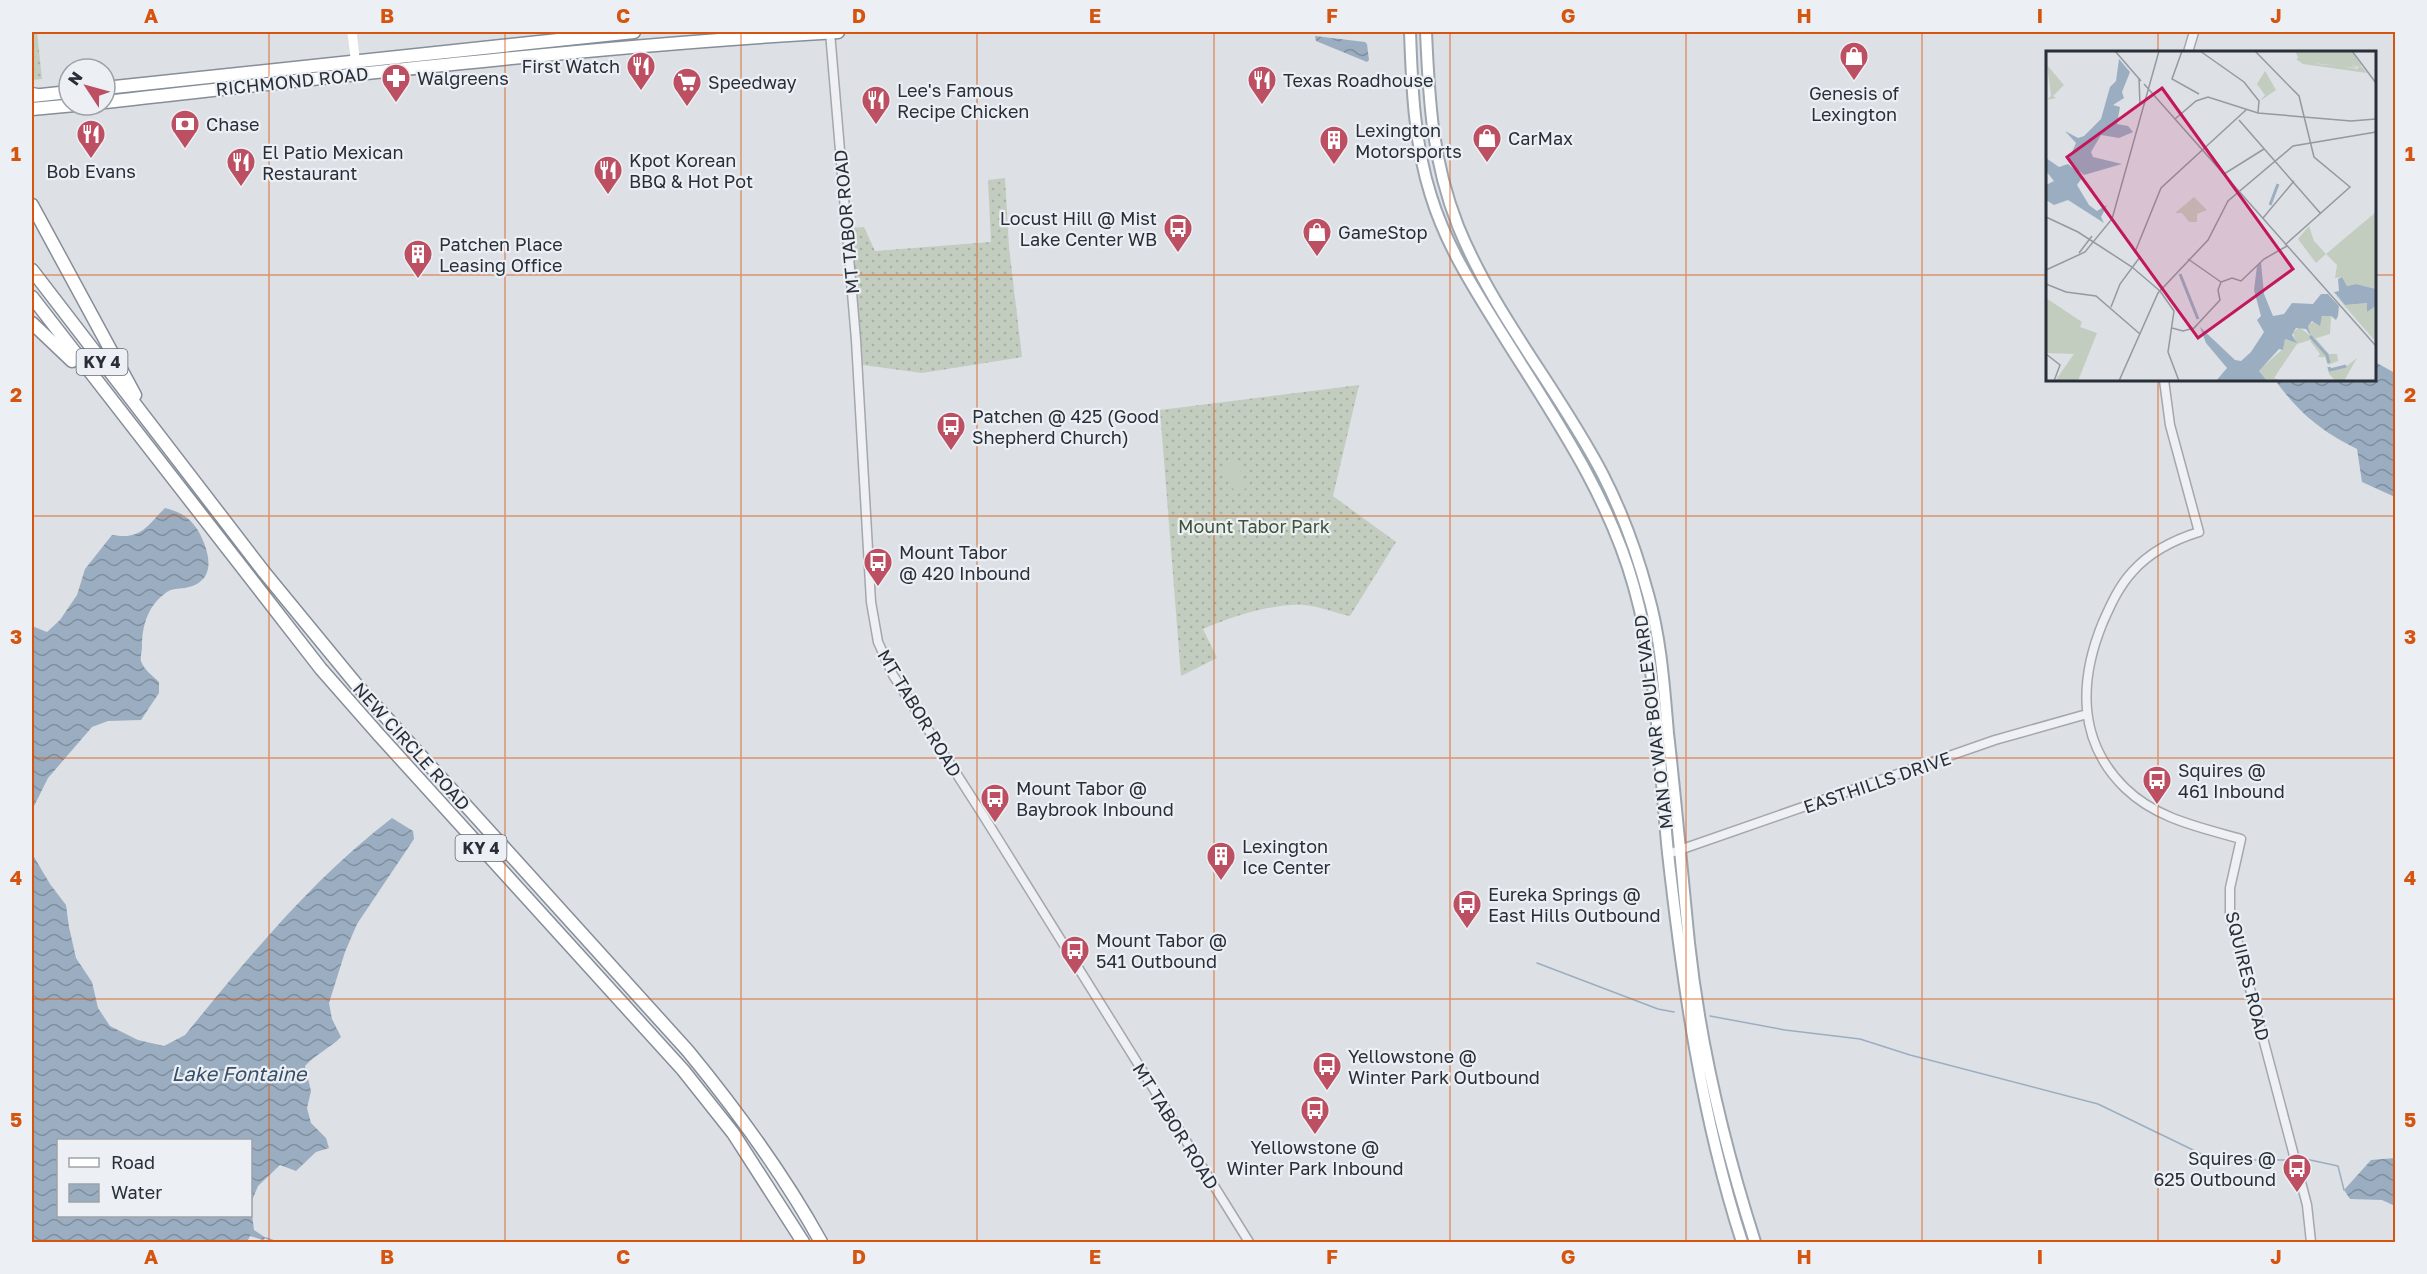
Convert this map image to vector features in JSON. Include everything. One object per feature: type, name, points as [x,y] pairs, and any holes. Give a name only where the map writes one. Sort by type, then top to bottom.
[{"type":"highway","name":"RICHMOND ROAD","points":[[117,87],[634,32]]},
{"type":"highway","name":"RICHMOND ROAD","points":[[117,101],[638,45],[838,32]]},
{"type":"highway","points":[[33,95],[57,93]]},
{"type":"highway","points":[[32,109],[57,107]]},
{"type":"highway","points":[[32,205],[136,397],[173,454]]},
{"type":"highway","name":"NEW CIRCLE ROAD","points":[[32,270],[264,572],[356,684],[660,1020],[729,1100],[769,1156],[820,1239]]},
{"type":"highway","name":"NEW CIRCLE ROAD","points":[[32,297],[328,677],[683,1071],[733,1133],[803,1242]]},
{"type":"highway","points":[[32,322],[69,357],[154,456]]},
{"type":"main road","points":[[352,32],[356,74]]},
{"type":"main road","name":"MAN O WAR BOULEVARD","points":[[1410,32],[1416,133],[1431,196],[1440,220],[1455,255],[1474,288],[1579,456],[1605,506],[1626,560],[1646,641],[1682,972],[1698,1070],[1712,1134],[1742,1242]]},
{"type":"main road","name":"MAN O WAR BOULEVARD","points":[[1426,32],[1428,94],[1435,151],[1444,187],[1458,226],[1491,291],[1602,473],[1638,558],[1657,635],[1689,945],[1701,1026],[1718,1112],[1755,1242]]},
{"type":"street","name":"MT TABOR ROAD","points":[[830,32],[856,340],[871,602],[880,648],[897,681],[1249,1242]]},
{"type":"street","points":[[2188,51],[2194,32]]},
{"type":"street","name":"SQUIRES ROAD","points":[[2164,381],[2170,425],[2199,532],[2174,541],[2152,554],[2132,572],[2114,596],[2090,661],[2086,689],[2087,714],[2096,745],[2103,759],[2113,774],[2137,799],[2168,818],[2241,838],[2229,888],[2230,913],[2307,1205],[2311,1242]]},
{"type":"street","name":"EASTHILLS DRIVE","points":[[1668,854],[1995,740],[2087,714]]},
{"type":"green space","points":[[32,32],[37,32],[42,79],[32,80]]},
{"type":"green space","points":[[1005,178],[1009,247],[1022,357],[922,373],[863,365],[849,232],[851,228],[864,227],[875,251],[991,242],[988,180]]},
{"type":"green space","name":"Mount Tabor Park","points":[[1359,385],[1333,496],[1396,542],[1350,616],[1315,607],[1292,605],[1252,612],[1226,620],[1203,629],[1217,658],[1181,676],[1160,410]]},
{"type":"green space","points":[[1235,461],[1248,487],[1236,494],[1222,468]]},
{"type":"water","points":[[1315,36],[1365,42],[1369,60],[1367,62],[1316,41]]},
{"type":"water","points":[[2376,363],[2395,373],[2395,497],[2362,482],[2357,449],[2311,420],[2276,381],[2376,381]]},
{"type":"water","points":[[165,508],[186,517],[197,529],[207,551],[208,567],[202,580],[195,585],[171,590],[160,597],[147,616],[143,631],[141,659],[146,670],[159,682],[159,693],[141,720],[108,721],[92,727],[48,778],[34,806],[32,821],[32,626],[47,632],[60,620],[77,595],[85,569],[112,535],[137,534]]},
{"type":"water","name":"Lake Fontaine","points":[[392,818],[413,831],[414,839],[357,924],[345,952],[329,1003],[332,1019],[341,1037],[305,1066],[311,1091],[307,1108],[311,1123],[326,1138],[329,1148],[316,1152],[296,1171],[280,1165],[258,1186],[252,1201],[252,1139],[57,1139],[57,1217],[252,1217],[252,1215],[254,1230],[266,1238],[263,1240],[250,1236],[247,1242],[32,1242],[32,845],[34,857],[66,905],[76,958],[92,982],[98,1008],[110,1026],[138,1040],[164,1046],[185,1035],[282,920],[362,842]]},
{"type":"water","points":[[2395,1158],[2395,1206],[2382,1200],[2350,1199],[2344,1190],[2371,1160]]},
{"type":"waterway","points":[[1537,963],[1658,1009],[1674,1012]]},
{"type":"waterway","points":[[1710,1016],[1785,1030],[1860,1039],[1910,1055],[2098,1104],[2222,1164],[2251,1160],[2288,1160]]},
{"type":"waterway","points":[[2301,1158],[2338,1166],[2344,1190]]},
{"type":"waterway","points":[[266,1238],[277,1242]]},
{"type":"place","name":"Genesis of Lexington","points":[[1854,82]]},
{"type":"place","name":"First Watch","points":[[641,92]]},
{"type":"place","name":"Walgreens","points":[[396,104]]},
{"type":"place","name":"Texas Roadhouse","points":[[1262,106]]},
{"type":"place","name":"Speedway","points":[[687,108]]},
{"type":"place","name":"Lee's Famous Recipe Chicken","points":[[876,126]]},
{"type":"place","name":"Chase","points":[[185,150]]},
{"type":"place","name":"Bob Evans","points":[[91,160]]},
{"type":"place","name":"CarMax","points":[[1487,164]]},
{"type":"place","name":"Lexington Motorsports","points":[[1334,166]]},
{"type":"place","name":"El Patio Mexican Restaurant","points":[[241,188]]},
{"type":"place","name":"Kpot Korean BBQ & Hot Pot","points":[[608,196]]},
{"type":"place","name":"Locust Hill @ Mist Lake Center WB","points":[[1178,254]]},
{"type":"place","name":"GameStop","points":[[1317,258]]},
{"type":"place","name":"Patchen Place Leasing Office","points":[[418,280]]},
{"type":"place","name":"Patchen @ 425 (Good Shepherd Church)","points":[[951,452]]},
{"type":"place","name":"Mount Tabor @ 420 Inbound","points":[[878,588]]},
{"type":"place","name":"Squires @ 461 Inbound","points":[[2157,806]]},
{"type":"place","name":"Mount Tabor @ Baybrook Inbound","points":[[995,824]]},
{"type":"place","name":"Lexington Ice Center","points":[[1221,882]]},
{"type":"place","name":"Eureka Springs @ East Hills Outbound","points":[[1467,930]]},
{"type":"place","name":"Mount Tabor @ 541 Outbound","points":[[1075,976]]},
{"type":"place","name":"Yellowstone @ Winter Park Outbound","points":[[1327,1092]]},
{"type":"place","name":"Yellowstone @ Winter Park Inbound","points":[[1315,1136]]},
{"type":"place","name":"Squires @ 625 Outbound","points":[[2297,1194]]}]
